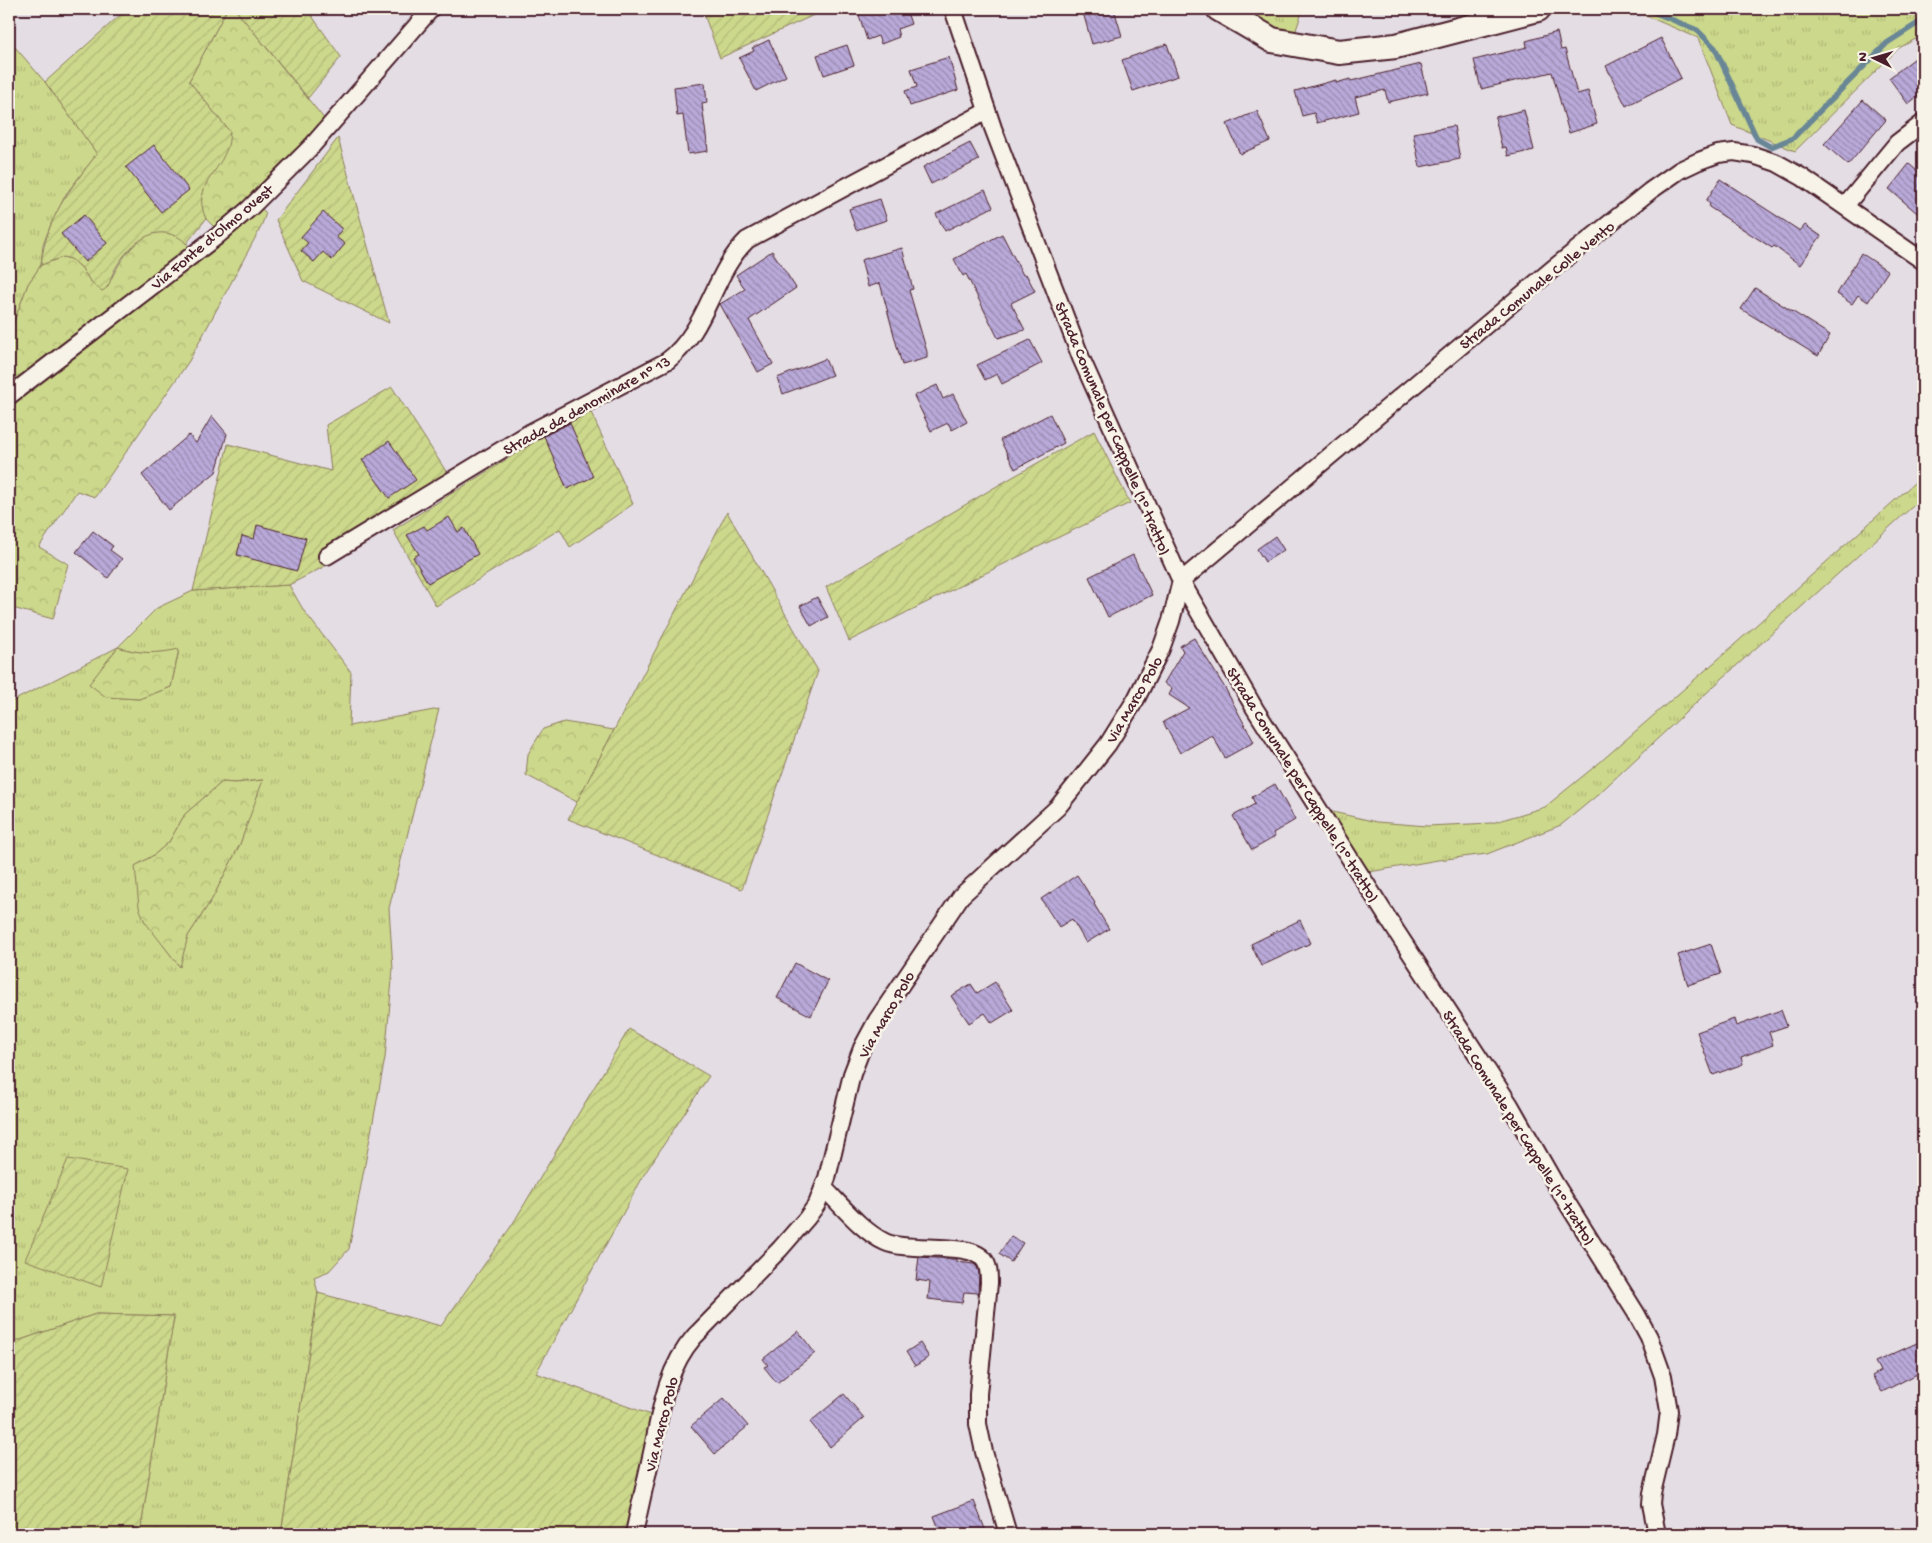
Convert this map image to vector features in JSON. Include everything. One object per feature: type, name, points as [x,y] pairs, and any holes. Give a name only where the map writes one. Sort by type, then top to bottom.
[{"type":"street","name":"Via Fonte d'Olmo ovest","points":[[9,396],[243,214],[311,147],[432,9]]},
{"type":"street","name":"Strada Comunale per Cappelle (1º tratto)","points":[[953,9],[987,111],[1090,379],[1181,581],[1255,709],[1396,931],[1510,1105],[1554,1182],[1643,1324],[1659,1362],[1667,1389],[1668,1401],[1666,1435],[1656,1471],[1651,1500],[1658,1534]]},
{"type":"street","points":[[1219,9],[1272,40],[1339,52],[1396,46],[1538,9]]},
{"type":"street","name":"Strada da denominare nº 13","points":[[327,556],[531,432],[667,361],[681,348],[697,326],[732,257],[747,240],[987,111]]},
{"type":"street","points":[[1845,206],[1897,143],[1923,123]]},
{"type":"street","name":"Strada Comunale Colle Vento","points":[[1181,581],[1516,299],[1645,195],[1680,170],[1698,161],[1718,154],[1734,152],[1753,155],[1790,170],[1923,261]]},
{"type":"street","name":"Via Marco Polo","points":[[634,1534],[664,1397],[673,1369],[681,1354],[694,1337],[802,1224],[817,1204],[824,1188],[852,1074],[862,1048],[877,1020],[961,896],[1058,807],[1108,744],[1136,699],[1161,649],[1171,621],[1181,581]]},
{"type":"street","points":[[824,1188],[868,1231],[886,1243],[911,1248],[966,1250],[976,1253],[984,1259],[988,1269],[989,1283],[978,1394],[978,1424],[984,1452],[1008,1534]]},
{"type":"green space","points":[[127,9],[227,9],[189,81],[230,132],[227,149],[203,191],[202,208],[206,219],[186,244],[178,237],[170,234],[161,233],[145,237],[131,248],[119,262],[109,284],[102,291],[90,281],[81,267],[71,259],[63,257],[41,265],[48,233],[60,205],[97,154],[45,82]]},
{"type":"green space","points":[[227,9],[235,9],[326,121],[250,197],[266,213],[261,227],[189,361],[95,497],[77,491],[39,547],[68,564],[53,619],[9,607],[9,335],[28,284],[41,265],[63,257],[71,259],[81,267],[90,281],[107,288],[123,258],[139,241],[149,235],[159,233],[178,236],[183,239],[192,251],[216,229],[206,219],[200,206],[206,181],[214,172],[230,132],[189,81]]},
{"type":"green space","points":[[235,9],[307,9],[341,57],[308,98]]},
{"type":"green space","points":[[702,9],[827,9],[720,58]]},
{"type":"green space","points":[[1236,9],[1303,9],[1294,36]]},
{"type":"green space","points":[[1630,9],[1923,9],[1923,35],[1899,48],[1795,151],[1732,125],[1698,38]]},
{"type":"green space","points":[[9,40],[45,82],[97,154],[66,194],[51,224],[43,245],[41,265],[28,284],[9,335]]},
{"type":"green space","points":[[338,138],[389,323],[303,281],[276,220]]},
{"type":"green space","points":[[392,387],[449,476],[323,552],[331,563],[289,585],[193,591],[228,444],[331,471],[326,425]]},
{"type":"green space","points":[[589,408],[633,504],[570,547],[560,529],[436,606],[393,530]]},
{"type":"green space","points":[[1094,431],[1130,503],[849,641],[826,587]]},
{"type":"green space","points":[[1923,475],[1923,497],[1714,686],[1594,798],[1561,825],[1487,854],[1369,872],[1328,811],[1377,822],[1427,826],[1492,823],[1545,807],[1599,763],[1724,654]]},
{"type":"green space","points":[[727,512],[818,671],[742,889],[568,819]]},
{"type":"green space","points":[[289,585],[304,611],[351,672],[349,726],[439,709],[389,908],[393,969],[385,1058],[349,1249],[329,1271],[314,1277],[318,1293],[281,1534],[140,1534],[174,1316],[96,1314],[9,1344],[9,703],[118,647],[157,608],[193,591]],"holes":[[[118,647],[148,653],[179,650],[171,687],[139,699],[106,697]],[[262,780],[240,844],[212,899],[188,936],[179,966],[164,946],[135,866],[154,855],[169,842],[185,814],[222,782],[235,783]]]},
{"type":"green space","points":[[118,647],[148,652],[179,649],[171,687],[139,699],[106,697],[89,684]]},
{"type":"green space","points":[[564,722],[614,730],[577,802],[526,775],[528,754],[543,729]]},
{"type":"green space","points":[[263,780],[240,844],[212,899],[188,936],[180,967],[145,922],[139,907],[135,866],[154,855],[169,842],[185,814],[222,782],[235,783]]},
{"type":"green space","points":[[629,1029],[709,1076],[645,1173],[536,1373],[651,1415],[628,1534],[281,1534],[318,1293],[441,1326],[512,1225]]},
{"type":"green space","points":[[68,1159],[128,1169],[101,1287],[25,1260]]},
{"type":"green space","points":[[96,1314],[174,1316],[140,1534],[9,1534],[9,1344]]},
{"type":"building","points":[[857,9],[906,9],[911,24],[897,29],[899,37],[881,44],[878,36],[867,40]]},
{"type":"building","points":[[1082,9],[1114,9],[1122,36],[1092,44]]},
{"type":"building","points":[[1557,32],[1561,50],[1565,49],[1577,94],[1588,91],[1597,124],[1569,133],[1552,72],[1481,89],[1474,60],[1527,47],[1526,41]]},
{"type":"building","points":[[1661,38],[1681,78],[1626,106],[1606,66]]},
{"type":"building","points":[[769,40],[786,76],[756,91],[739,58],[754,51],[752,48]]},
{"type":"building","points":[[1167,44],[1178,76],[1133,91],[1122,60]]},
{"type":"building","points":[[847,45],[854,65],[824,75],[817,55]]},
{"type":"building","points":[[1923,52],[1923,92],[1908,104],[1889,78]]},
{"type":"building","points":[[949,57],[958,90],[910,106],[905,91],[917,87],[911,69]]},
{"type":"building","points":[[1421,64],[1428,93],[1388,102],[1385,90],[1355,97],[1359,112],[1317,123],[1314,113],[1302,116],[1295,91],[1336,80],[1336,83],[1350,79],[1351,81]]},
{"type":"building","points":[[705,83],[707,103],[702,104],[708,151],[688,154],[683,115],[677,116],[674,87]]},
{"type":"building","points":[[1863,100],[1886,120],[1848,165],[1824,144]]},
{"type":"building","points":[[1524,110],[1534,150],[1508,156],[1506,147],[1502,148],[1495,117]]},
{"type":"building","points":[[1257,111],[1270,141],[1240,154],[1227,124]]},
{"type":"building","points":[[1454,126],[1460,159],[1420,167],[1413,133]]},
{"type":"building","points":[[970,143],[979,160],[931,184],[923,167]]},
{"type":"building","points":[[154,145],[189,190],[161,212],[126,167]]},
{"type":"building","points":[[1909,164],[1923,176],[1923,218],[1889,189]]},
{"type":"building","points":[[1720,179],[1800,231],[1805,225],[1821,236],[1800,265],[1774,246],[1772,248],[1709,207],[1710,204],[1706,201]]},
{"type":"building","points":[[985,190],[993,207],[945,231],[936,214]]},
{"type":"building","points":[[880,199],[887,220],[856,230],[849,209]]},
{"type":"building","points":[[323,212],[342,229],[336,237],[345,244],[332,260],[323,252],[314,262],[301,251],[308,243],[301,237]]},
{"type":"building","points":[[84,215],[107,243],[85,262],[61,234]]},
{"type":"building","points":[[1002,234],[1023,275],[1026,274],[1035,291],[1011,303],[1025,330],[998,338],[966,274],[963,276],[954,259]]},
{"type":"building","points":[[902,248],[913,289],[909,290],[927,352],[927,358],[902,365],[880,283],[868,287],[861,260]]},
{"type":"building","points":[[772,251],[796,288],[749,320],[773,364],[758,372],[720,304],[745,289],[736,275]]},
{"type":"building","points":[[1861,253],[1888,271],[1868,302],[1858,295],[1852,304],[1837,294]]},
{"type":"building","points":[[1755,288],[1830,335],[1818,356],[1741,309]]},
{"type":"building","points":[[1030,340],[1042,363],[1002,384],[997,374],[985,380],[977,365]]},
{"type":"building","points":[[825,359],[832,375],[783,394],[777,378]]},
{"type":"building","points":[[937,385],[943,399],[953,394],[967,422],[952,430],[948,423],[931,431],[914,396]]},
{"type":"building","points":[[1050,414],[1064,443],[1015,469],[1000,440]]},
{"type":"building","points":[[212,416],[227,434],[216,472],[169,510],[142,475],[189,435],[196,443]]},
{"type":"building","points":[[570,423],[593,477],[567,489],[544,436]]},
{"type":"building","points":[[389,441],[416,480],[389,498],[362,460]]},
{"type":"building","points":[[449,517],[458,532],[464,528],[478,554],[428,583],[413,557],[419,554],[407,535],[424,526],[427,530]]},
{"type":"building","points":[[257,525],[306,538],[297,571],[237,555],[242,536],[254,539]]},
{"type":"building","points":[[93,531],[113,546],[110,550],[122,559],[108,578],[76,552]]},
{"type":"building","points":[[1275,536],[1284,550],[1265,562],[1257,549]]},
{"type":"building","points":[[1133,555],[1152,595],[1108,617],[1089,577]]},
{"type":"building","points":[[817,597],[828,617],[811,626],[800,606]]},
{"type":"building","points":[[1194,638],[1225,688],[1254,742],[1225,758],[1212,735],[1180,753],[1163,722],[1189,708],[1169,695],[1172,689],[1164,683],[1183,651],[1180,646]]},
{"type":"building","points":[[1275,784],[1295,820],[1273,833],[1275,837],[1252,850],[1233,816],[1255,804],[1252,797]]},
{"type":"building","points":[[1077,875],[1109,929],[1086,943],[1072,919],[1059,927],[1041,899]]},
{"type":"building","points":[[1300,920],[1311,943],[1261,966],[1251,944]]},
{"type":"building","points":[[1711,944],[1721,974],[1688,985],[1678,955]]},
{"type":"building","points":[[795,963],[828,981],[811,1016],[777,998]]},
{"type":"building","points":[[995,982],[1013,1010],[992,1023],[985,1013],[969,1023],[951,996],[971,984],[977,993]]},
{"type":"building","points":[[1781,1010],[1787,1026],[1769,1032],[1773,1045],[1741,1057],[1743,1064],[1713,1075],[1697,1032],[1734,1019],[1736,1026]]},
{"type":"building","points":[[1011,1236],[1023,1243],[1011,1262],[999,1254]]},
{"type":"building","points":[[919,1257],[957,1259],[957,1262],[974,1264],[979,1273],[978,1293],[964,1292],[962,1303],[928,1299],[930,1282],[916,1280]]},
{"type":"building","points":[[798,1331],[815,1353],[777,1383],[764,1367],[768,1365],[763,1359]]},
{"type":"building","points":[[1919,1342],[1923,1350],[1923,1371],[1882,1392],[1872,1376],[1880,1371],[1875,1362]]},
{"type":"building","points":[[920,1343],[929,1357],[915,1366],[906,1352]]},
{"type":"building","points":[[844,1394],[864,1418],[830,1447],[810,1422]]},
{"type":"building","points":[[724,1398],[748,1426],[715,1454],[691,1426]]},
{"type":"building","points":[[974,1501],[987,1534],[941,1534],[934,1516]]},
{"type":"waterway","points":[[1646,9],[1697,30],[1715,48],[1757,139],[1771,147],[1793,138],[1887,43],[1923,20]]}]
